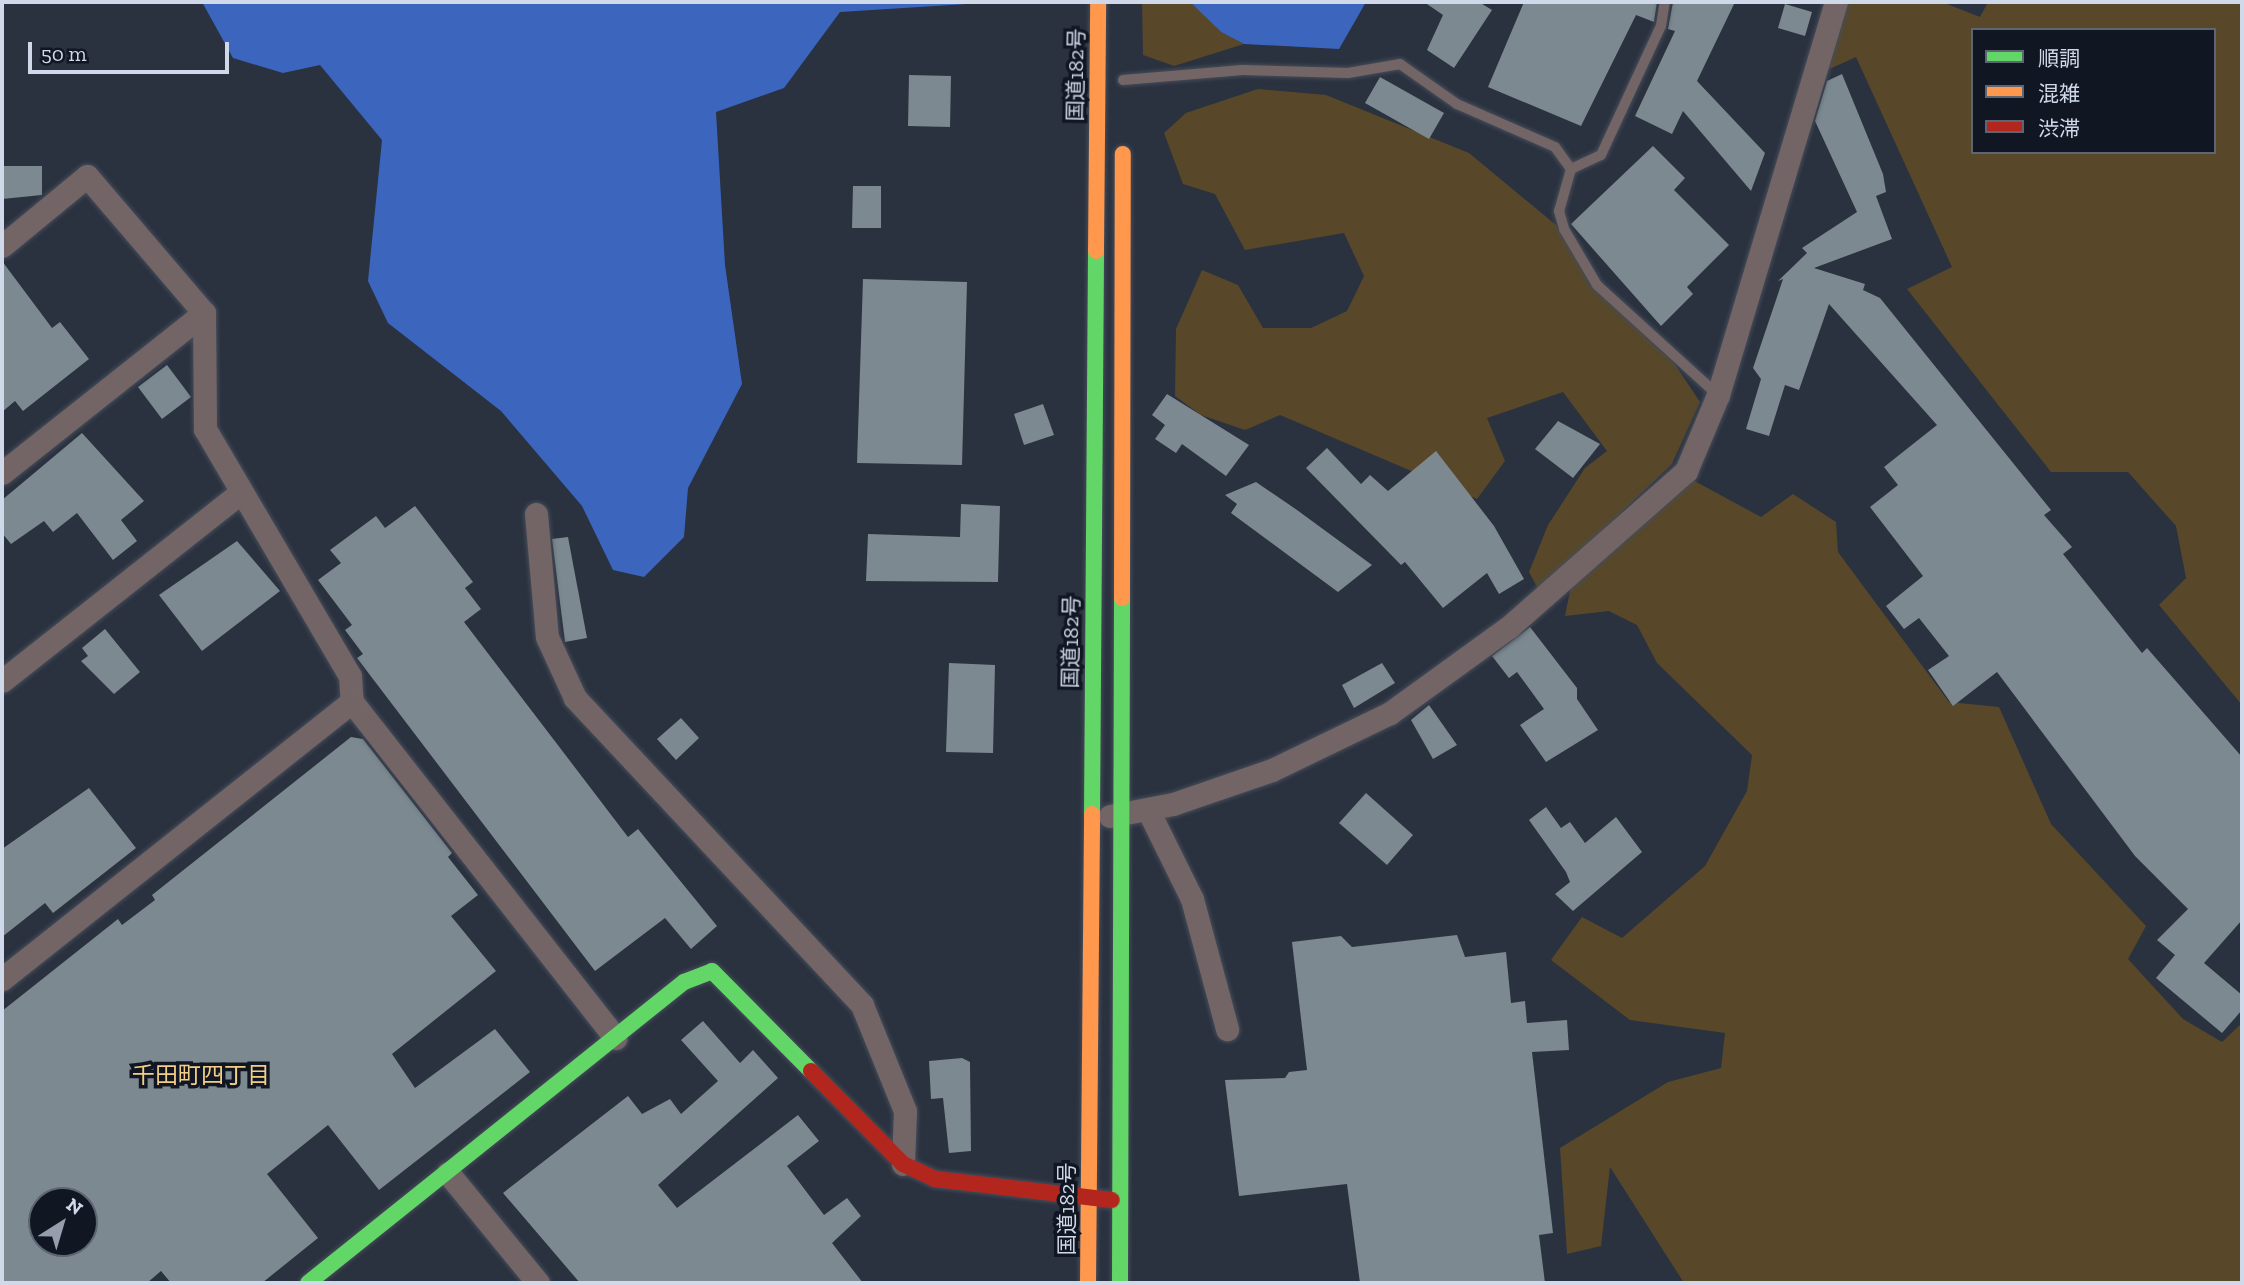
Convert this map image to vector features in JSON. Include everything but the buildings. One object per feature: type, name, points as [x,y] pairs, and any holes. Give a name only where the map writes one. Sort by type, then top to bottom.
[{"type":"main road","name":"国道182号","points":[[1088,1283],[1098,2]]},
{"type":"main road","points":[[1120,1283],[1123,135]]},
{"type":"main road","points":[[308,1283],[684,982],[712,971],[903,1164],[935,1179],[1088,1199],[1121,1200]]},
{"type":"street","points":[[1090,817],[1122,816],[1148,810],[1272,770],[1390,713],[1498,635],[1686,471],[1718,395],[1836,2]]},
{"type":"street","points":[[2,246],[87,176],[204,313],[205,429],[239,494],[350,676],[352,702],[615,1038]]},
{"type":"street","points":[[2,473],[204,313]]},
{"type":"street","points":[[2,681],[239,494]]},
{"type":"street","points":[[536,514],[547,637],[575,698],[862,1005],[905,1111],[903,1164]]},
{"type":"street","points":[[2,979],[352,702]]},
{"type":"street","points":[[1148,810],[1192,899],[1227,1029]]},
{"type":"street","points":[[447,1173],[538,1283]]},
{"type":"lane","points":[[1665,2],[1661,26],[1601,155],[1571,169],[1559,211],[1597,285],[1718,395]]},
{"type":"lane","points":[[1123,80],[1243,70],[1348,73],[1400,64],[1458,104],[1555,147],[1571,169]]},
{"type":"shaded area","points":[[1142,2],[1190,2],[1221,32],[1244,44],[1174,66],[1143,55]]},
{"type":"shaded area","points":[[1847,2],[1942,2],[1980,17],[1988,2],[2242,2],[2242,705],[2159,605],[2186,578],[2176,526],[2128,472],[2051,472],[1907,289],[1952,267],[1856,57],[1823,72]]},
{"type":"shaded area","points":[[1258,89],[1326,95],[1469,153],[1556,225],[1591,286],[1674,363],[1700,402],[1672,464],[1539,591],[1529,572],[1548,525],[1585,468],[1607,451],[1563,392],[1487,418],[1505,461],[1477,499],[1280,415],[1245,430],[1201,415],[1175,396],[1176,329],[1202,270],[1238,285],[1263,328],[1311,328],[1347,311],[1364,276],[1344,233],[1245,250],[1215,194],[1183,184],[1164,133],[1186,113]]},
{"type":"shaded area","points":[[1689,478],[1761,517],[1793,494],[1836,522],[1838,552],[1949,702],[1999,707],[2051,824],[2146,926],[2128,959],[2183,1019],[2222,1042],[2242,1023],[2242,1283],[1684,1283],[1610,1167],[1601,1246],[1567,1254],[1560,1148],[1668,1082],[1721,1068],[1725,1033],[1630,1020],[1551,960],[1582,917],[1622,938],[1705,866],[1747,791],[1752,755],[1657,663],[1637,625],[1609,611],[1565,616],[1571,586]]},
{"type":"water","points":[[202,2],[999,2],[840,12],[784,88],[716,112],[725,265],[742,384],[688,488],[684,537],[644,577],[613,570],[582,506],[501,411],[388,323],[368,281],[382,140],[320,65],[283,73],[233,58]]},
{"type":"water","points":[[1190,2],[1366,2],[1339,49],[1244,44],[1221,32]]},
{"type":"traffic: fast","points":[[1092,814],[1096,251]]},
{"type":"traffic: fast","points":[[1120,1283],[1122,598]]},
{"type":"traffic: fast","points":[[308,1283],[684,982],[712,971],[811,1071]]},
{"type":"traffic: slow","points":[[1096,251],[1098,2]]},
{"type":"traffic: slow","points":[[1122,598],[1123,154]]},
{"type":"traffic: slow","points":[[1088,1283],[1092,814]]},
{"type":"traffic: jam","points":[[811,1071],[903,1164],[935,1179],[1112,1200]]},
{"type":"district","name":"千田町四丁目","points":[[201,1075]]}]
